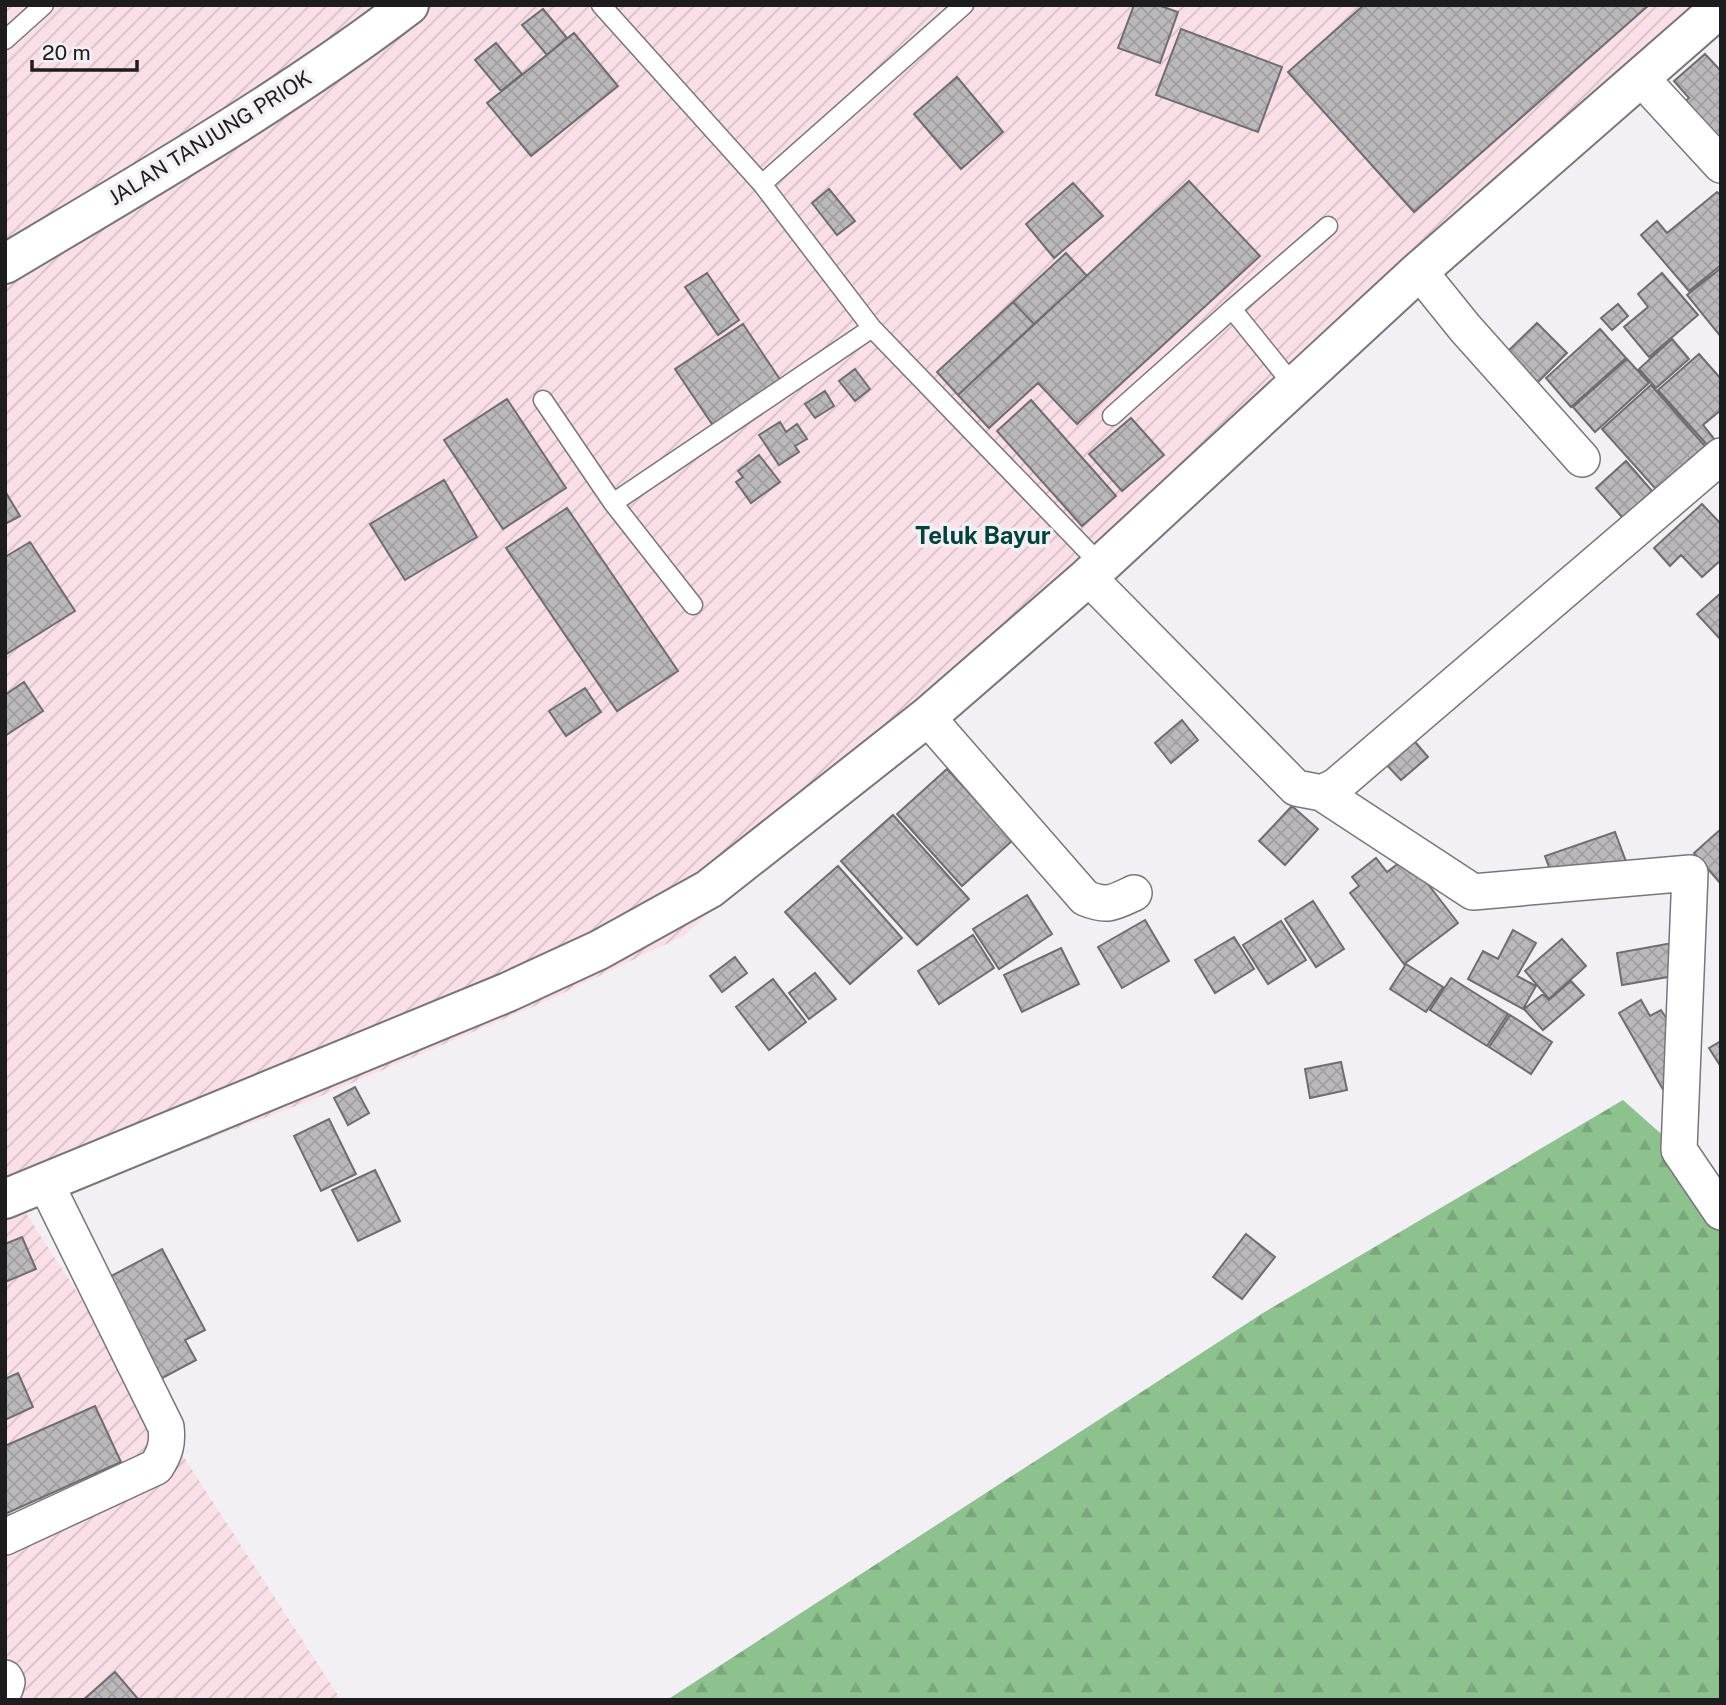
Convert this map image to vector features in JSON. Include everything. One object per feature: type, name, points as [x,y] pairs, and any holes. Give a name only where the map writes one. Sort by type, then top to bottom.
[{"type":"street","name":"JALAN TANJUNG PRIOK","points":[[5,264],[192,152],[362,41],[409,5]]},
{"type":"street","points":[[5,1199],[508,992],[599,950],[709,889],[927,717],[1094,571],[1419,271],[1721,7]]},
{"type":"street","points":[[1640,77],[1721,164]]},
{"type":"street","points":[[1419,271],[1465,328],[1582,458]]},
{"type":"street","points":[[1322,793],[1336,786],[1721,456]]},
{"type":"street","points":[[1094,571],[1296,788],[1322,793],[1473,892],[1690,873],[1679,1150],[1721,1212]]},
{"type":"street","points":[[927,717],[1085,898],[1101,904],[1115,902],[1134,893]]},
{"type":"street","points":[[5,1537],[156,1467],[168,1442],[166,1427],[45,1182]]},
{"type":"street","points":[[5,1678],[5,1689]]},
{"type":"lane","points":[[5,40],[44,5]]},
{"type":"lane","points":[[601,5],[762,184],[872,328],[1094,571]]},
{"type":"lane","points":[[762,184],[964,5]]},
{"type":"lane","points":[[1112,416],[1328,226]]},
{"type":"lane","points":[[1232,309],[1294,386]]},
{"type":"lane","points":[[613,503],[872,328]]},
{"type":"lane","points":[[543,400],[613,503],[694,605]]},
{"type":"shaded area","points":[[5,5],[1721,5],[926,725],[683,936],[549,1000],[309,1101],[24,1210],[341,1700],[5,1700]]},
{"type":"green space","points":[[1623,1100],[1721,1187],[1721,1700],[667,1700],[1263,1313]]},
{"type":"building","points":[[1134,5],[1158,5],[1178,12],[1160,63],[1118,48]]},
{"type":"building","points":[[1364,5],[1649,5],[1414,212],[1288,72]]},
{"type":"building","points":[[543,9],[567,38],[547,55],[522,25]]},
{"type":"building","points":[[1181,29],[1282,67],[1258,132],[1156,95]]},
{"type":"building","points":[[574,33],[618,86],[531,156],[487,103]]},
{"type":"building","points":[[496,43],[522,74],[501,91],[475,60]]},
{"type":"building","points":[[1705,54],[1721,70],[1721,155],[1678,108],[1689,98],[1674,81]]},
{"type":"building","points":[[957,77],[1003,132],[961,169],[914,114]]},
{"type":"building","points":[[1189,181],[1260,256],[1077,424],[1038,383],[989,428],[958,395]]},
{"type":"building","points":[[1073,183],[1103,216],[1054,258],[1026,224]]},
{"type":"building","points":[[829,189],[855,221],[837,235],[812,203]]},
{"type":"building","points":[[1717,192],[1721,196],[1721,265],[1689,291],[1641,235],[1657,221],[1667,233]]},
{"type":"building","points":[[1066,253],[1087,276],[1034,324],[1013,302]]},
{"type":"building","points":[[1721,268],[1721,337],[1687,295]]},
{"type":"building","points":[[707,273],[739,320],[718,335],[685,287]]},
{"type":"building","points":[[1662,273],[1698,315],[1649,357],[1624,327],[1648,307],[1638,294]]},
{"type":"building","points":[[1013,302],[1034,324],[958,395],[937,372]]},
{"type":"building","points":[[1618,304],[1628,316],[1612,330],[1601,318]]},
{"type":"building","points":[[1537,323],[1567,353],[1533,387],[1503,356]]},
{"type":"building","points":[[743,324],[781,381],[714,427],[675,369]]},
{"type":"building","points":[[1600,329],[1626,358],[1571,407],[1546,378]]},
{"type":"building","points":[[1672,339],[1689,359],[1656,388],[1639,369]]},
{"type":"building","points":[[1699,354],[1721,379],[1721,410],[1703,425],[1716,441],[1709,447],[1658,390]]},
{"type":"building","points":[[1627,359],[1649,383],[1595,432],[1573,407]]},
{"type":"building","points":[[855,369],[870,389],[855,401],[839,381]]},
{"type":"building","points":[[1651,385],[1712,454],[1663,497],[1602,429]]},
{"type":"building","points":[[825,391],[834,406],[815,418],[805,404]]},
{"type":"building","points":[[507,399],[566,488],[503,529],[444,440]]},
{"type":"building","points":[[1031,400],[1116,496],[1082,526],[997,431]]},
{"type":"building","points":[[1131,418],[1164,455],[1122,491],[1089,454]]},
{"type":"building","points":[[780,422],[786,432],[797,424],[807,439],[795,446],[799,452],[779,465],[759,435]]},
{"type":"building","points":[[759,455],[780,482],[751,503],[736,482],[743,477],[738,471]]},
{"type":"building","points":[[1626,461],[1659,499],[1630,526],[1596,488]]},
{"type":"building","points":[[444,480],[477,537],[405,580],[370,524]]},
{"type":"building","points":[[5,491],[20,516],[5,524]]},
{"type":"building","points":[[1702,504],[1721,524],[1721,560],[1702,577],[1681,555],[1670,566],[1654,548]]},
{"type":"building","points":[[567,508],[678,671],[617,711],[506,548]]},
{"type":"building","points":[[30,542],[75,611],[5,655],[5,557]]},
{"type":"building","points":[[1721,593],[1721,640],[1697,614]]},
{"type":"building","points":[[24,682],[43,711],[5,736],[5,695]]},
{"type":"building","points":[[585,688],[601,712],[566,736],[549,711]]},
{"type":"building","points":[[1182,720],[1198,740],[1171,763],[1155,743]]},
{"type":"building","points":[[1410,736],[1428,757],[1401,780],[1382,760]]},
{"type":"building","points":[[947,769],[1013,840],[962,886],[897,814]]},
{"type":"building","points":[[1292,806],[1318,829],[1285,865],[1259,841]]},
{"type":"building","points":[[893,815],[969,899],[917,945],[841,861]]},
{"type":"building","points":[[1721,829],[1721,884],[1694,853]]},
{"type":"building","points":[[1615,832],[1628,867],[1558,891],[1545,856]]},
{"type":"building","points":[[1407,857],[1458,923],[1404,964],[1350,893],[1359,886],[1352,877],[1376,858],[1387,872]]},
{"type":"building","points":[[838,866],[902,938],[850,984],[785,912]]},
{"type":"building","points":[[1027,895],[1052,934],[999,969],[973,929]]},
{"type":"building","points":[[1313,901],[1344,949],[1316,967],[1285,919]]},
{"type":"building","points":[[1145,920],[1169,961],[1122,988],[1098,947]]},
{"type":"building","points":[[1281,921],[1306,960],[1268,984],[1243,945]]},
{"type":"building","points":[[1513,930],[1536,943],[1517,976],[1536,986],[1523,1009],[1468,979],[1483,951],[1498,959]]},
{"type":"building","points":[[973,935],[994,968],[939,1004],[918,971]]},
{"type":"building","points":[[1234,937],[1254,969],[1215,993],[1195,960]]},
{"type":"building","points":[[1562,939],[1586,966],[1549,999],[1525,971]]},
{"type":"building","points":[[1689,940],[1679,975],[1622,985],[1617,953]]},
{"type":"building","points":[[1061,948],[1079,984],[1022,1012],[1004,975]]},
{"type":"building","points":[[735,957],[747,973],[722,992],[710,976]]},
{"type":"building","points":[[1406,964],[1443,987],[1426,1012],[1390,989]]},
{"type":"building","points":[[815,973],[836,999],[809,1019],[789,993]]},
{"type":"building","points":[[1451,978],[1508,1014],[1487,1046],[1430,1010]]},
{"type":"building","points":[[773,979],[806,1022],[769,1050],[736,1007]]},
{"type":"building","points":[[1571,981],[1584,995],[1543,1030],[1524,1009],[1543,994],[1549,1000]]},
{"type":"building","points":[[1641,1000],[1650,1016],[1661,1010],[1673,1029],[1666,1033],[1672,1043],[1665,1093],[1619,1013]]},
{"type":"building","points":[[1510,1015],[1552,1042],[1531,1074],[1489,1047]]},
{"type":"building","points":[[1721,1041],[1721,1067],[1709,1048]]},
{"type":"building","points":[[1341,1062],[1347,1090],[1310,1098],[1305,1069]]},
{"type":"building","points":[[355,1087],[369,1113],[348,1125],[334,1098]]},
{"type":"building","points":[[329,1119],[356,1174],[321,1191],[294,1136]]},
{"type":"building","points":[[375,1170],[400,1221],[358,1241],[332,1190]]},
{"type":"building","points":[[1246,1234],[1275,1257],[1242,1299],[1213,1277]]},
{"type":"building","points":[[22,1237],[36,1269],[5,1282],[5,1244]]},
{"type":"building","points":[[162,1249],[205,1330],[185,1340],[196,1360],[155,1382],[102,1281]]},
{"type":"building","points":[[18,1373],[33,1407],[5,1420],[5,1379]]},
{"type":"building","points":[[95,1406],[121,1462],[5,1514],[5,1446]]},
{"type":"building","points":[[115,1672],[139,1700],[83,1700]]},
{"type":"district","name":"Teluk Bayur","points":[[983,536]]}]
